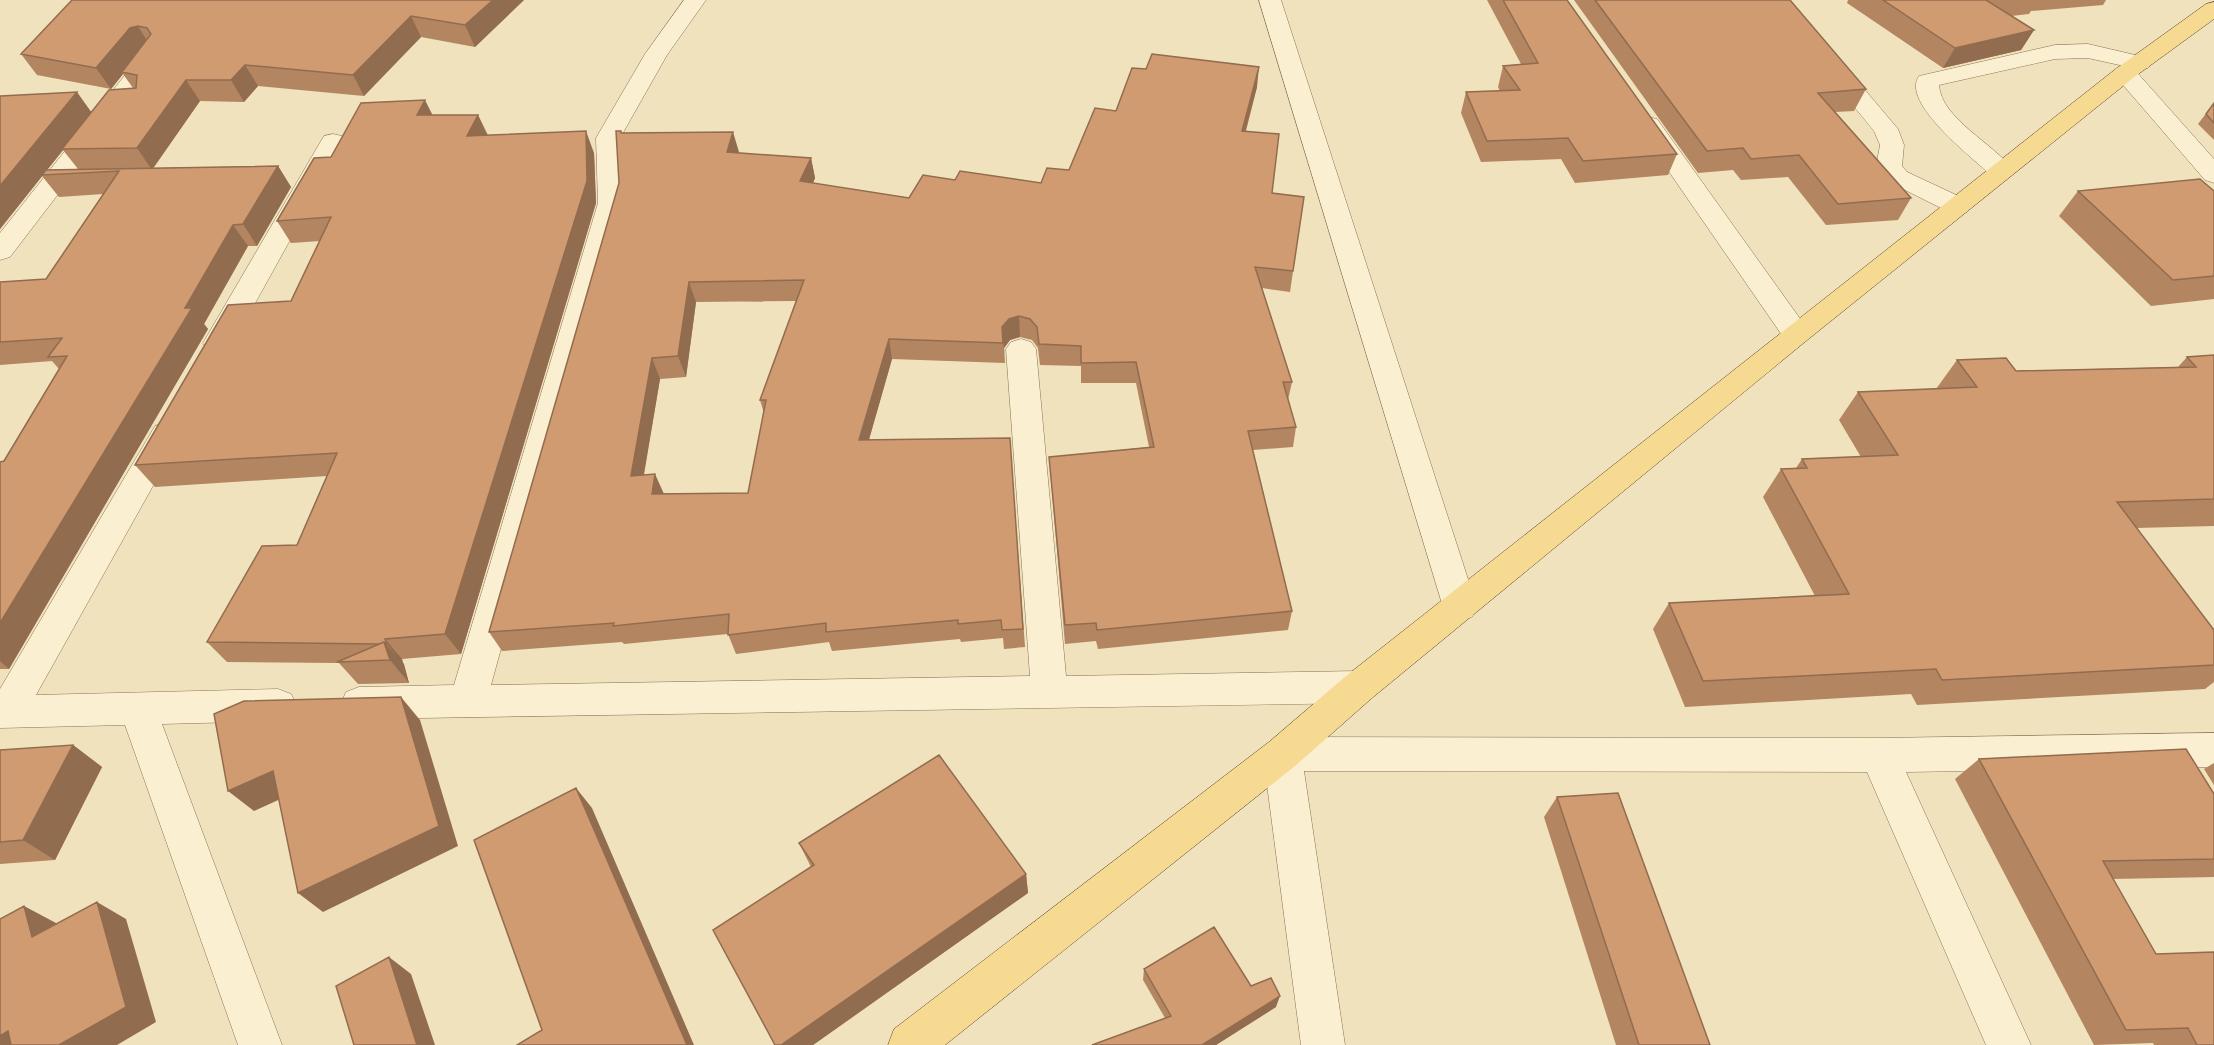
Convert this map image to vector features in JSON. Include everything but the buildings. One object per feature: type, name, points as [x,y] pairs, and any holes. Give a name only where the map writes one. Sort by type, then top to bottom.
[{"type":"main road","points":[[910,1045],[1282,754],[1359,687],[2001,171],[2133,68],[2210,17]]},
{"type":"street","points":[[468,700],[611,203],[608,138],[656,54],[695,0]]},
{"type":"street","points":[[1270,0],[1460,607]]},
{"type":"street","points":[[1777,0],[1886,129],[1892,145],[1889,167],[1898,177],[1958,206]]},
{"type":"street","points":[[2001,171],[1942,117],[1928,97],[1927,81],[2055,52],[2088,51],[2133,68],[2214,175]]},
{"type":"street","points":[[0,251],[152,56]]},
{"type":"street","points":[[1634,105],[1796,334]]},
{"type":"street","points":[[207,362],[301,178],[333,141]]},
{"type":"street","points":[[55,181],[90,181]]},
{"type":"street","points":[[1021,349],[1049,692]]},
{"type":"street","points":[[4,712],[177,414]]},
{"type":"street","points":[[4,712],[468,700],[1359,687]]},
{"type":"street","points":[[138,709],[260,1045]]},
{"type":"street","points":[[1323,1045],[1282,754],[1879,755],[2214,750]]},
{"type":"street","points":[[2169,751],[2192,788]]},
{"type":"street","points":[[1879,755],[2009,1045]]}]
